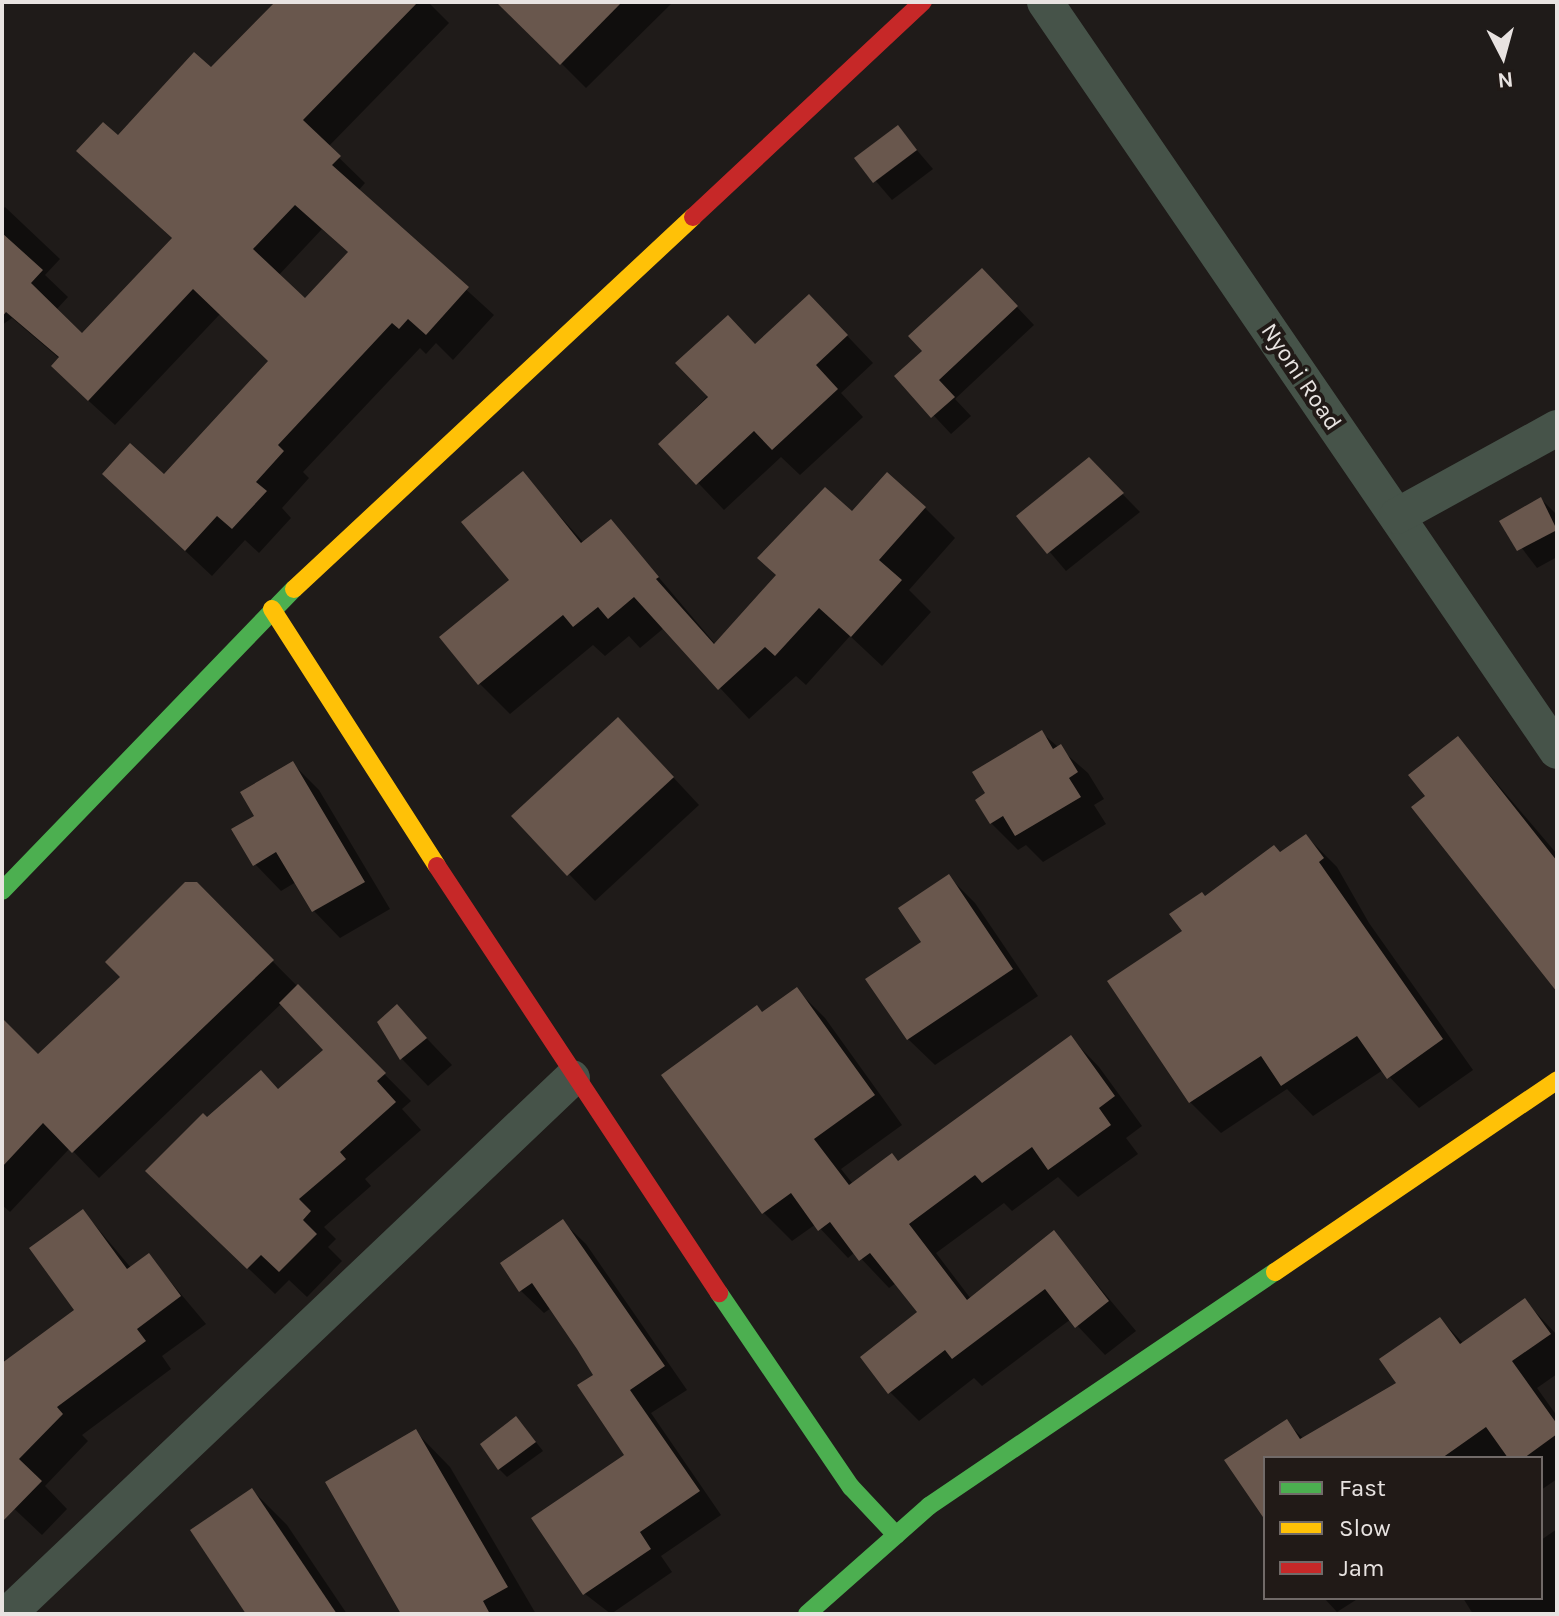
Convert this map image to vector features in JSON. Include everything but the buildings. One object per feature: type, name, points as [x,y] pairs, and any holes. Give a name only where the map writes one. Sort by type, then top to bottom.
[{"type":"street","points":[[2,891],[272,609],[923,2]]},
{"type":"street","name":"Nyoni Road","points":[[1045,2],[1557,751]]},
{"type":"street","points":[[1397,516],[1557,428]]},
{"type":"street","points":[[272,609],[572,1078],[851,1487],[896,1535]]},
{"type":"street","points":[[8,1614],[572,1078]]},
{"type":"street","points":[[807,1614],[896,1535],[1002,1455],[1557,1080]]},
{"type":"traffic: fast","points":[[2,891],[294,589]]},
{"type":"traffic: fast","points":[[807,1614],[929,1506],[1275,1272]]},
{"type":"traffic: fast","points":[[719,1293],[851,1487],[896,1535]]},
{"type":"traffic: slow","points":[[294,589],[693,217]]},
{"type":"traffic: slow","points":[[272,609],[437,866]]},
{"type":"traffic: slow","points":[[1275,1272],[1557,1080]]},
{"type":"traffic: jam","points":[[693,217],[923,2]]},
{"type":"traffic: jam","points":[[437,866],[719,1293]]}]
